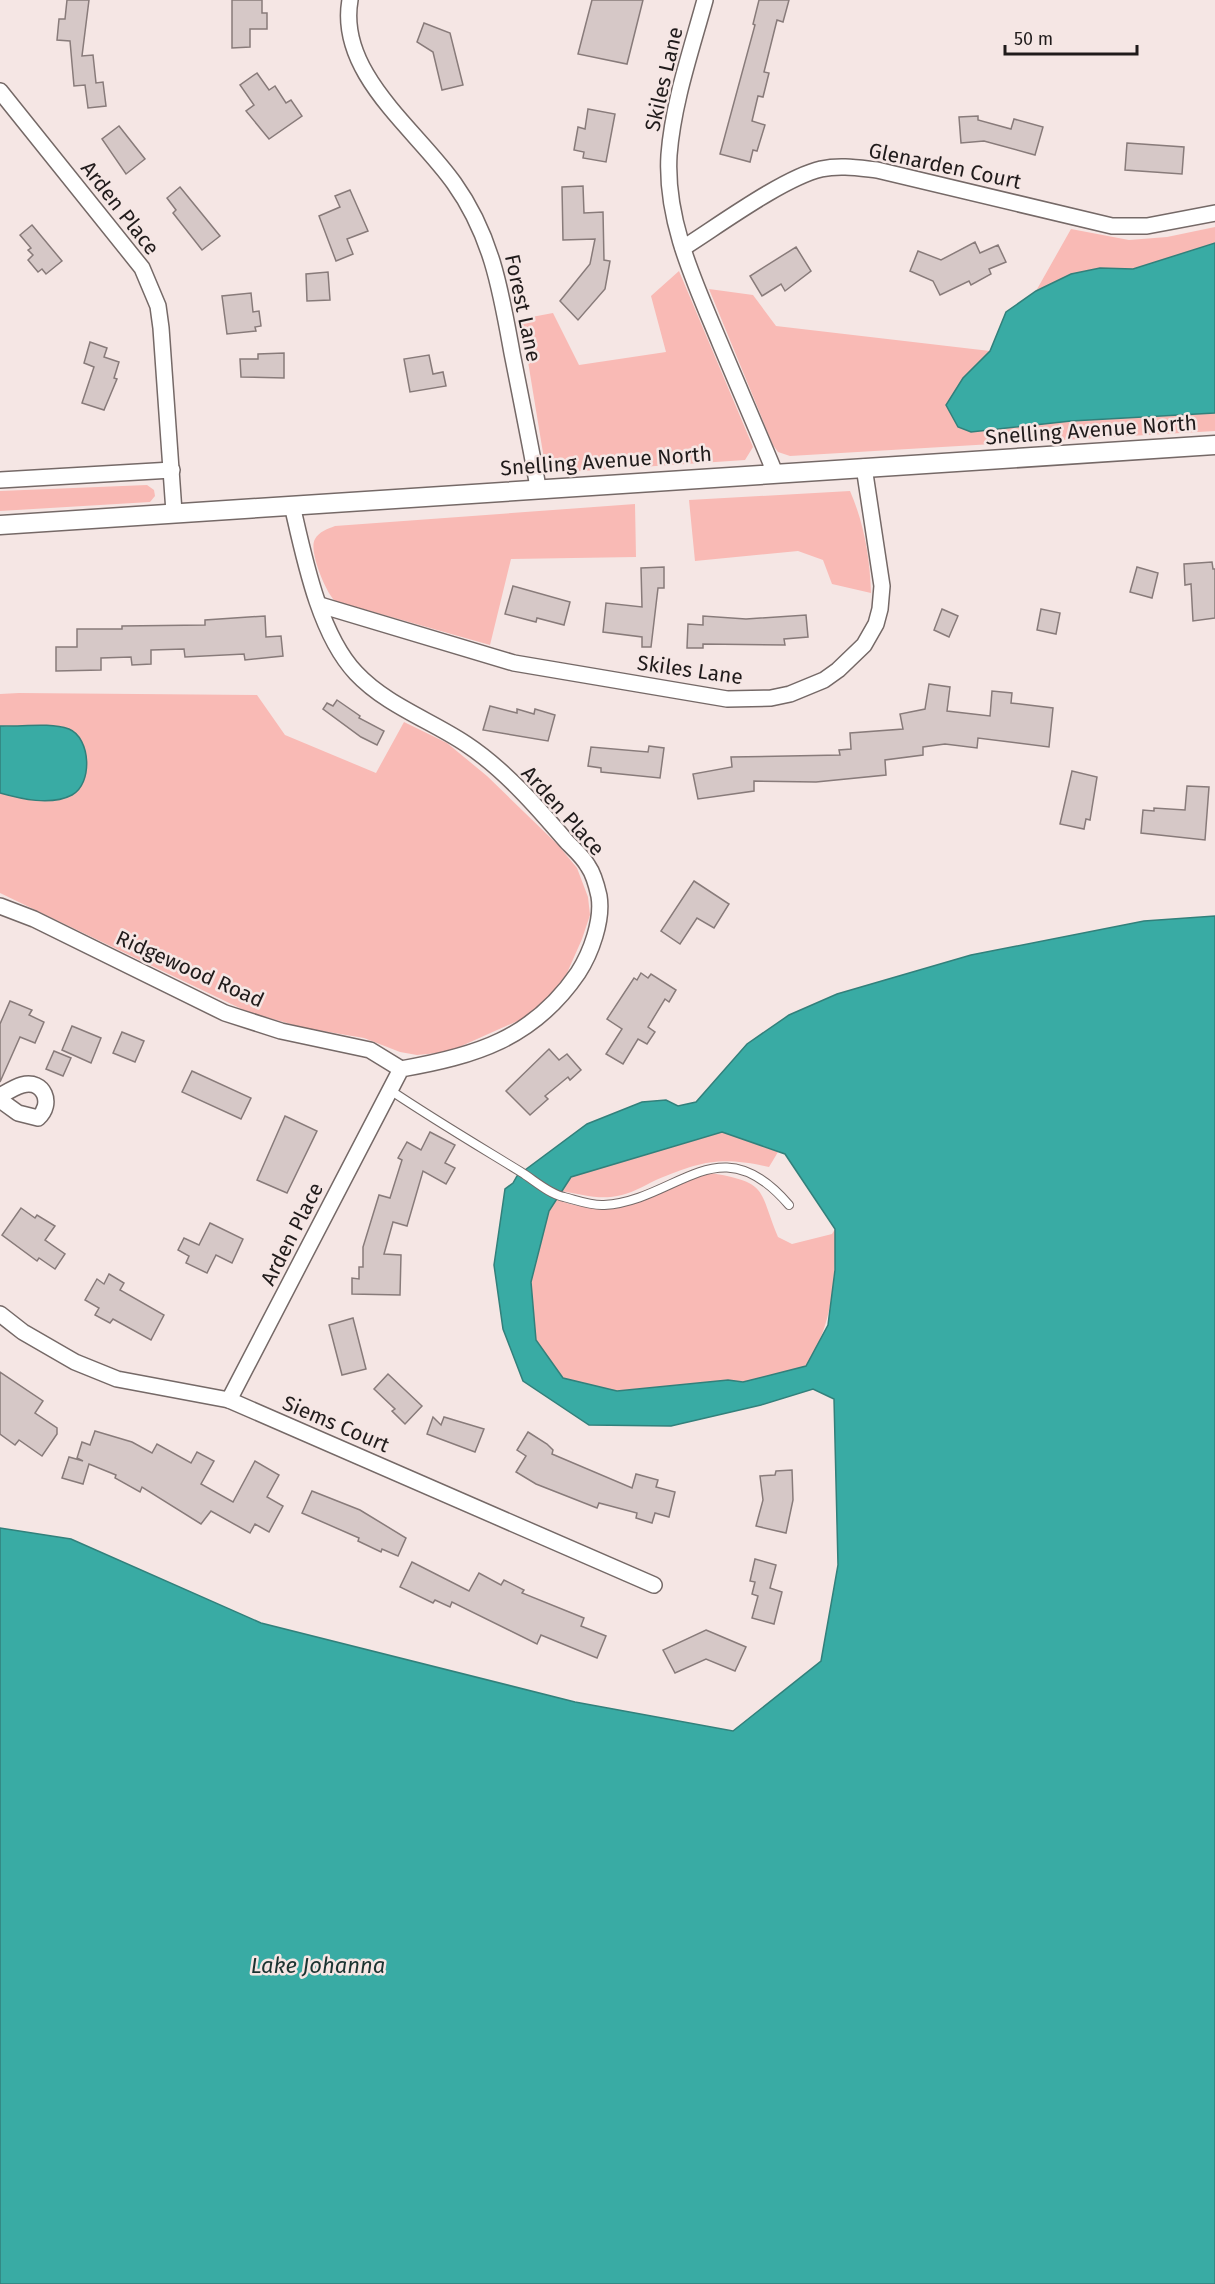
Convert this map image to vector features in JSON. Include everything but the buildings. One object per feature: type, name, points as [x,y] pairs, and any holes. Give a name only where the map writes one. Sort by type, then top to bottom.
[{"type":"street","name":"Forest Lane","points":[[350,0],[349,30],[362,70],[454,183],[470,209],[496,266],[538,488]]},
{"type":"street","name":"Skiles Lane","points":[[705,0],[672,123],[669,158],[670,193],[676,228],[701,297],[775,473]]},
{"type":"street","name":"Arden Place","points":[[0,92],[131,253],[150,286],[161,328],[174,512]]},
{"type":"street","name":"Glenarden Court","points":[[683,248],[795,180],[819,170],[838,167],[877,170],[1112,226],[1146,226],[1215,213]]},
{"type":"street","name":"Snelling Avenue North","points":[[0,525],[1215,445]]},
{"type":"street","name":"Skiles Lane","points":[[320,605],[514,663],[727,699],[771,699],[824,680],[838,670],[864,645],[876,624],[882,586],[864,467]]},
{"type":"street","points":[[0,480],[172,470]]},
{"type":"street","name":"Arden Place","points":[[229,1400],[400,1069],[461,1058],[530,1024],[558,1000],[587,957],[596,927],[599,896],[588,865],[507,779],[468,745],[379,694],[355,672],[329,629],[292,505]]},
{"type":"street","name":"Ridgewood Road","points":[[0,906],[34,919],[225,1013],[281,1031],[370,1050],[400,1069]]},
{"type":"street","name":"Siems Court","points":[[0,1314],[23,1332],[75,1362],[117,1379],[229,1400],[654,1585]]},
{"type":"lane","points":[[390,1090],[455,1134],[560,1196],[603,1205],[630,1200],[691,1174],[733,1167],[771,1183],[789,1205]]},
{"type":"shaded area","points":[[1215,227],[1215,243],[1133,269],[1100,268],[1036,291],[1071,229],[1129,240],[1167,237]]},
{"type":"shaded area","points":[[679,271],[753,447],[745,460],[552,473],[547,469],[544,459],[521,319],[553,313],[579,365],[666,352],[651,296]]},
{"type":"shaded area","points":[[709,289],[753,295],[776,326],[990,351],[963,378],[971,432],[1071,421],[1215,413],[1215,431],[790,456],[778,452],[773,445]]},
{"type":"shaded area","points":[[147,485],[154,490],[155,496],[150,502],[0,511],[0,491]]},
{"type":"shaded area","points":[[850,491],[865,541],[871,593],[832,584],[823,560],[798,551],[695,561],[689,500]]},
{"type":"shaded area","points":[[635,504],[636,557],[511,559],[490,645],[335,601],[323,581],[314,552],[315,539],[324,531],[335,526]]},
{"type":"shaded area","points":[[0,694],[257,695],[285,735],[376,773],[404,722],[447,743],[487,776],[558,845],[577,868],[588,897],[590,915],[567,973],[547,1001],[522,1019],[448,1052],[417,1055],[400,1052],[364,1038],[305,1028],[248,1012],[0,893],[0,793],[47,801],[55,727],[0,726]]},
{"type":"shaded area","points":[[722,1132],[778,1152],[769,1167],[737,1162],[711,1162],[686,1168],[632,1192],[617,1196],[597,1197],[562,1191],[571,1177]]},
{"type":"shaded area","points":[[711,1173],[743,1180],[759,1191],[778,1237],[792,1244],[832,1234],[835,1229],[831,1300],[822,1333],[806,1366],[743,1382],[728,1380],[617,1391],[563,1378],[536,1340],[531,1282],[549,1211],[556,1199],[577,1206],[597,1208],[616,1206]]},
{"type":"water","points":[[1215,243],[1215,413],[1071,421],[971,432],[958,427],[946,405],[963,378],[990,351],[1006,312],[1036,291],[1071,274],[1100,268],[1133,269]]},
{"type":"water","points":[[0,726],[53,726],[69,729],[76,734],[82,742],[87,761],[86,772],[79,789],[64,798],[46,801],[0,793]]},
{"type":"water","name":"Lake Johanna","points":[[1215,916],[1215,2284],[0,2284],[0,1528],[71,1539],[261,1623],[575,1702],[733,1731],[821,1661],[838,1565],[834,1399],[813,1389],[761,1405],[671,1426],[589,1425],[523,1381],[503,1329],[494,1265],[505,1189],[513,1183],[517,1176],[587,1124],[642,1102],[666,1100],[678,1106],[696,1102],[747,1044],[789,1015],[837,994],[971,955],[1144,921]],"holes":[[[722,1132],[785,1154],[835,1229],[835,1270],[828,1325],[806,1366],[743,1382],[728,1380],[617,1391],[563,1378],[536,1340],[531,1282],[549,1211],[571,1177]]]}]
